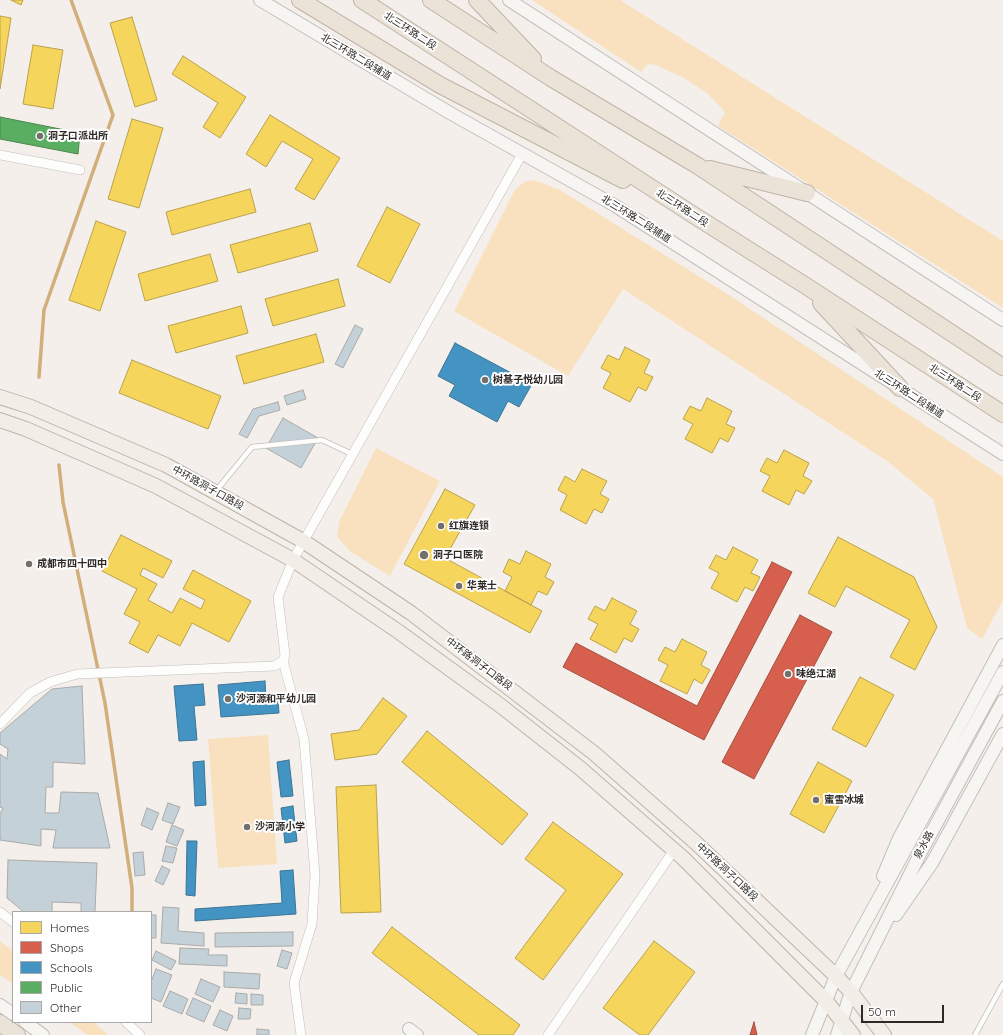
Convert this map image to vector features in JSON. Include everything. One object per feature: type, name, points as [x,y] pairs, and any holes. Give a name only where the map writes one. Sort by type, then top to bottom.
[{"type":"highway","points":[[300,0],[440,85],[512,121],[578,158],[694,216]]},
{"type":"highway","name":"北三环路二段","points":[[362,0],[694,216],[803,284],[1003,414]]},
{"type":"highway","points":[[431,0],[551,78],[698,166],[1003,367]]},
{"type":"highway","points":[[477,0],[551,78]]},
{"type":"highway","points":[[698,166],[807,193]]},
{"type":"highway","points":[[803,284],[900,388]]},
{"type":"highway","points":[[0,1023],[17,1035]]},
{"type":"main road","name":"北三环路二段辅道","points":[[260,0],[522,154],[614,205],[1003,454]]},
{"type":"main road","points":[[509,0],[1003,320]]},
{"type":"main road","name":"中环路洞子口路段","points":[[0,397],[31,407],[166,465],[303,540],[411,613],[596,754],[695,842],[836,976],[851,992],[884,1035]]},
{"type":"main road","name":"中环路洞子口路段","points":[[0,420],[26,429],[156,486],[293,560],[399,632],[501,706],[581,770],[674,850],[826,1001],[840,1029],[852,1035]]},
{"type":"main road","points":[[858,935],[899,838],[1003,645]]},
{"type":"main road","points":[[812,1035],[836,976],[1003,672]]},
{"type":"main road","name":"泉水路","points":[[840,1029],[851,992],[920,852],[1003,701]]},
{"type":"main road","points":[[874,948],[932,864],[1003,734]]},
{"type":"main road","points":[[0,1005],[12,1013]]},
{"type":"main road","points":[[26,1023],[43,1035]]},
{"type":"street","points":[[301,1035],[294,983],[312,924],[315,875],[304,739],[283,661],[285,655],[278,598],[293,560],[303,540],[522,154]]},
{"type":"street","points":[[0,155],[80,170]]},
{"type":"street","points":[[0,724],[30,693],[50,682],[77,674],[274,666],[283,661]]},
{"type":"street","points":[[548,1035],[674,850]]},
{"type":"street","points":[[0,912],[12,921]]},
{"type":"street","points":[[127,1023],[140,1035]]},
{"type":"lane","points":[[216,492],[252,447],[322,440],[352,454]]},
{"type":"lane","points":[[975,1035],[1003,984]]},
{"type":"shaded area","points":[[532,0],[620,0],[1003,241],[1003,308],[718,126],[725,112],[707,93],[682,77],[656,65],[648,64],[641,72]]},
{"type":"shaded area","points":[[534,180],[560,190],[732,297],[1003,477],[1003,600],[982,639],[967,628],[933,499],[887,461],[623,289],[568,376],[454,311],[514,191],[524,182]]},
{"type":"shaded area","points":[[376,448],[440,481],[390,576],[351,552],[337,537],[339,522]]},
{"type":"shaded area","points":[[268,735],[277,864],[218,868],[208,739]]},
{"type":"shaded area","points":[[0,941],[12,950],[12,983],[0,975]]},
{"type":"shaded area","points":[[70,1023],[95,1023],[108,1035],[88,1035]]},
{"type":"building: Homes","points":[[11,0],[23,0],[21,5]]},
{"type":"building: Homes","points":[[0,16],[11,18],[0,89]]},
{"type":"building: Homes","points":[[132,17],[157,100],[135,107],[110,23]]},
{"type":"building: Homes","points":[[33,45],[63,50],[53,109],[23,104]]},
{"type":"building: Homes","points":[[183,56],[246,97],[220,138],[203,127],[218,103],[172,74]]},
{"type":"building: Homes","points":[[270,115],[340,158],[314,200],[295,189],[313,159],[282,141],[266,167],[246,154]]},
{"type":"building: Homes","points":[[132,119],[163,128],[139,208],[108,199]]},
{"type":"building: Homes","points":[[250,189],[256,212],[172,235],[166,212]]},
{"type":"building: Homes","points":[[387,207],[420,224],[390,283],[357,266]]},
{"type":"building: Homes","points":[[96,221],[126,232],[100,311],[69,300]]},
{"type":"building: Homes","points":[[310,223],[318,251],[238,273],[230,245]]},
{"type":"building: Homes","points":[[210,254],[218,281],[145,301],[138,274]]},
{"type":"building: Homes","points":[[338,279],[345,306],[273,326],[265,299]]},
{"type":"building: Homes","points":[[241,306],[248,333],[176,353],[168,326]]},
{"type":"building: Homes","points":[[316,334],[324,362],[244,384],[236,356]]},
{"type":"building: Homes","points":[[625,347],[650,360],[644,373],[653,377],[646,391],[638,387],[630,402],[603,388],[611,373],[601,368],[608,355],[619,360]]},
{"type":"building: Homes","points":[[132,360],[221,396],[208,429],[119,393]]},
{"type":"building: Homes","points":[[707,398],[732,411],[726,424],[735,428],[728,442],[720,438],[712,453],[685,439],[693,424],[683,419],[690,406],[701,411]]},
{"type":"building: Homes","points":[[784,450],[809,463],[803,476],[812,481],[804,494],[796,490],[789,505],[762,491],[770,476],[760,471],[767,458],[777,463]]},
{"type":"building: Homes","points":[[582,469],[607,481],[600,494],[609,499],[602,513],[594,509],[586,524],[560,510],[567,495],[558,490],[565,476],[575,482]]},
{"type":"building: Homes","points":[[445,489],[475,505],[445,558],[542,611],[530,633],[404,564]]},
{"type":"building: Homes","points":[[121,535],[172,561],[163,578],[143,568],[140,575],[157,584],[148,600],[172,613],[180,598],[201,609],[205,600],[183,589],[193,570],[251,601],[229,642],[192,623],[180,646],[158,635],[148,653],[129,643],[140,622],[124,614],[137,589],[102,571]]},
{"type":"building: Homes","points":[[838,537],[914,577],[937,627],[915,670],[890,657],[910,620],[846,586],[835,607],[808,593]]},
{"type":"building: Homes","points":[[733,547],[758,560],[751,573],[760,577],[753,591],[745,587],[737,602],[711,588],[719,573],[709,568],[716,555],[726,560]]},
{"type":"building: Homes","points":[[526,551],[551,564],[545,577],[554,582],[547,595],[538,591],[531,605],[505,591],[512,577],[503,572],[509,559],[520,564]]},
{"type":"building: Homes","points":[[612,598],[637,611],[630,624],[639,629],[632,642],[624,638],[616,653],[590,639],[598,624],[588,619],[595,606],[605,611]]},
{"type":"building: Homes","points":[[682,639],[707,652],[701,665],[710,670],[702,684],[694,679],[687,694],[660,681],[668,665],[658,660],[665,647],[675,652]]},
{"type":"building: Homes","points":[[860,677],[894,695],[866,747],[832,729]]},
{"type":"building: Homes","points":[[383,698],[407,716],[377,754],[335,760],[331,734],[359,730]]},
{"type":"building: Homes","points":[[427,731],[528,814],[502,845],[402,762]]},
{"type":"building: Homes","points":[[818,762],[852,781],[824,833],[790,814]]},
{"type":"building: Homes","points":[[376,785],[381,912],[341,913],[336,787]]},
{"type":"building: Homes","points":[[553,822],[623,874],[543,980],[515,958],[566,890],[525,859]]},
{"type":"building: Homes","points":[[392,927],[520,1025],[513,1035],[479,1035],[372,953]]},
{"type":"building: Homes","points":[[654,941],[695,972],[648,1035],[640,1035],[603,1008]]},
{"type":"building: Shops","points":[[772,562],[792,572],[704,740],[563,667],[576,643],[697,706]]},
{"type":"building: Shops","points":[[800,615],[832,632],[754,779],[722,762]]},
{"type":"building: Shops","points":[[754,1022],[757,1035],[750,1035]]},
{"type":"building: Schools","name":"树基子悦幼儿园","points":[[455,343],[532,384],[519,407],[508,401],[497,422],[449,396],[455,385],[438,376]]},
{"type":"building: Schools","points":[[265,681],[266,700],[278,699],[279,713],[221,717],[218,685]]},
{"type":"building: Schools","points":[[203,684],[205,705],[194,706],[197,740],[179,741],[174,686]]},
{"type":"building: Schools","points":[[289,760],[293,796],[281,797],[277,762]]},
{"type":"building: Schools","points":[[204,761],[206,805],[195,806],[193,762]]},
{"type":"building: Schools","points":[[293,806],[297,841],[285,843],[281,808]]},
{"type":"building: Schools","points":[[187,841],[197,841],[195,896],[186,895]]},
{"type":"building: Schools","points":[[293,870],[296,914],[195,921],[195,909],[282,903],[280,871]]},
{"type":"building: Public","name":"洞子口派出所","points":[[0,117],[80,133],[78,154],[0,139]]},
{"type":"building: Other","points":[[355,325],[363,329],[343,368],[335,364]]},
{"type":"building: Other","points":[[303,390],[306,399],[287,405],[284,396]]},
{"type":"building: Other","points":[[278,402],[280,410],[259,416],[247,438],[239,434],[253,409]]},
{"type":"building: Other","points":[[283,418],[318,438],[301,468],[266,448]]},
{"type":"building: Other","points":[[82,686],[85,764],[53,762],[53,787],[46,787],[45,813],[59,813],[61,792],[98,793],[110,848],[53,848],[56,830],[41,829],[41,846],[0,840],[0,814],[3,808],[0,807],[0,754],[7,759],[8,749],[0,744],[0,733],[52,689]]},
{"type":"building: Other","points":[[168,803],[180,807],[173,824],[162,820]]},
{"type":"building: Other","points":[[147,808],[159,813],[152,830],[141,825]]},
{"type":"building: Other","points":[[172,825],[184,830],[177,846],[166,842]]},
{"type":"building: Other","points":[[166,846],[177,848],[173,863],[162,861]]},
{"type":"building: Other","points":[[143,852],[145,875],[135,876],[133,853]]},
{"type":"building: Other","points":[[8,860],[97,863],[95,911],[81,911],[81,903],[52,902],[52,911],[23,911],[7,898]]},
{"type":"building: Other","points":[[162,866],[170,870],[163,885],[155,881]]},
{"type":"building: Other","points":[[163,907],[179,908],[178,931],[204,933],[204,946],[161,943]]},
{"type":"building: Other","points":[[152,915],[156,915],[156,938],[152,938]]},
{"type":"building: Other","points":[[293,932],[293,946],[215,947],[215,933]]},
{"type":"building: Other","points":[[180,948],[209,949],[208,955],[227,955],[227,966],[179,964]]},
{"type":"building: Other","points":[[282,950],[292,953],[287,969],[277,966]]},
{"type":"building: Other","points":[[156,951],[176,961],[171,970],[152,960]]},
{"type":"building: Other","points":[[156,969],[172,975],[161,1002],[152,998],[152,979]]},
{"type":"building: Other","points":[[224,972],[260,974],[259,989],[224,987]]},
{"type":"building: Other","points":[[201,979],[220,987],[213,1002],[195,994]]},
{"type":"building: Other","points":[[170,991],[188,999],[182,1014],[163,1006]]},
{"type":"building: Other","points":[[236,993],[247,994],[247,1004],[235,1003]]},
{"type":"building: Other","points":[[251,994],[263,995],[263,1005],[251,1005]]},
{"type":"building: Other","points":[[193,998],[211,1006],[204,1022],[186,1014]]},
{"type":"building: Other","points":[[239,1008],[251,1009],[250,1019],[238,1019]]},
{"type":"building: Other","points":[[220,1010],[233,1016],[227,1031],[213,1025]]},
{"type":"building: Other","points":[[257,1029],[269,1030],[269,1035],[257,1035]]},
{"type":"waterway","points":[[39,377],[44,310],[113,115],[71,0]]},
{"type":"waterway","points":[[59,465],[63,502],[105,703],[132,888],[132,911]]},
{"type":"place","name":"洞子口派出所","points":[[40,136]]},
{"type":"place","name":"树基子悦幼儿园","points":[[485,380]]},
{"type":"place","name":"红旗连锁","points":[[441,526]]},
{"type":"place","name":"洞子口医院","points":[[424,555]]},
{"type":"place","name":"成都市四十四中","points":[[29,564]]},
{"type":"place","name":"华莱士","points":[[459,586]]},
{"type":"place","name":"味绝江湖","points":[[788,674]]},
{"type":"place","name":"沙河源和平幼儿园","points":[[228,699]]},
{"type":"place","name":"蜜雪冰城","points":[[816,800]]},
{"type":"place","name":"沙河源小学","points":[[247,827]]}]
